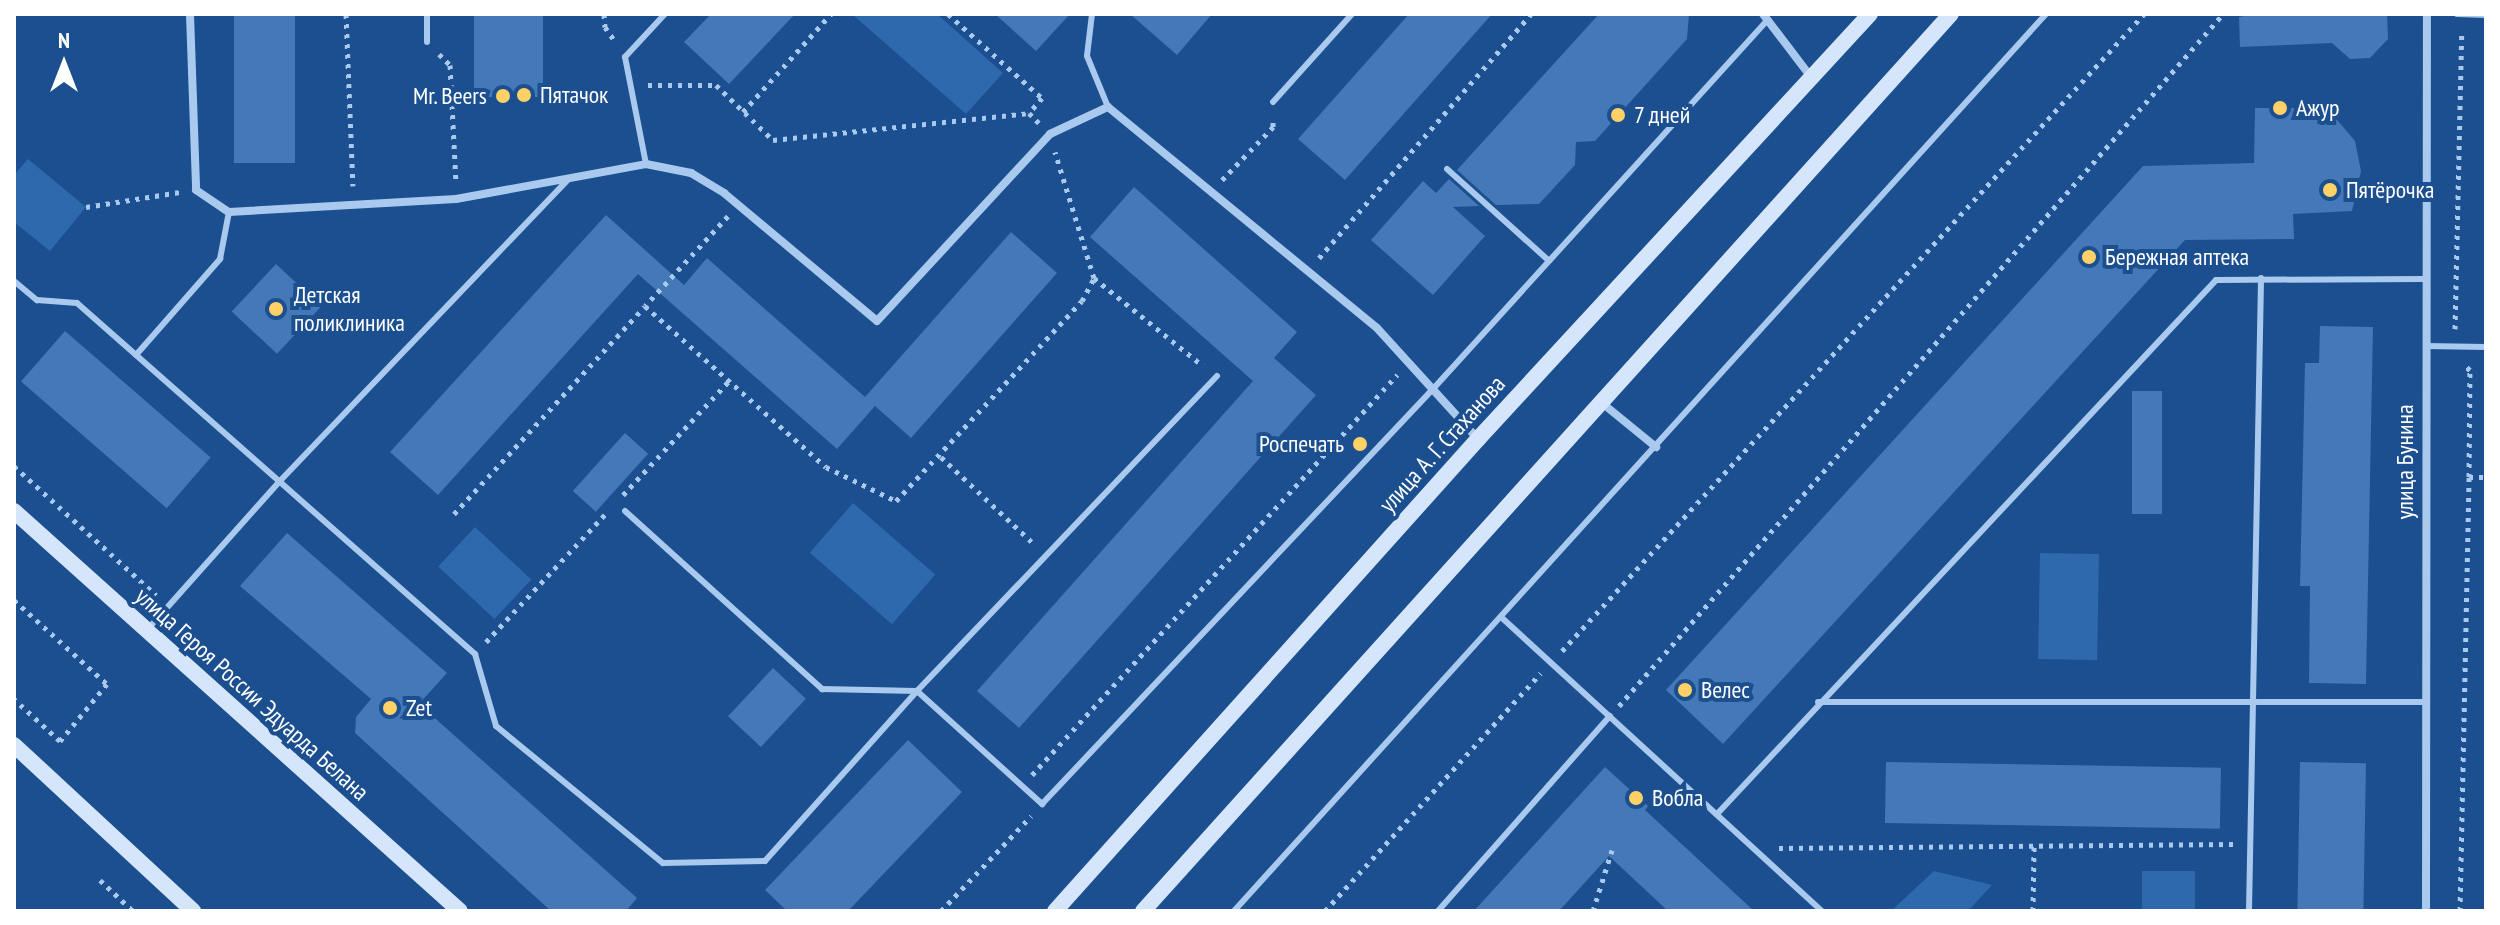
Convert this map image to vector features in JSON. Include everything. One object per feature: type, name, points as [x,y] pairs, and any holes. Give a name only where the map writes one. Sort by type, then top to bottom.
[{"type":"main road","name":"улица А. Г. Стаханова","points":[[1055,911],[1478,439],[1870,14]]},
{"type":"main road","points":[[1143,911],[1951,14]]},
{"type":"main road","name":"улица Героя России Эдуарда Белана","points":[[14,511],[145,632],[460,911]]},
{"type":"main road","points":[[14,745],[193,911]]},
{"type":"street","points":[[190,14],[196,190],[229,212],[456,199],[646,164],[691,173],[739,204],[877,321],[1050,134],[1108,107],[1213,189],[1377,328],[1478,439]]},
{"type":"street","name":"улица Бунина","points":[[2426,911],[2424,279],[2427,14]]},
{"type":"street","points":[[1765,17],[1812,78]]},
{"type":"street","points":[[1602,403],[1656,447]]},
{"type":"lane","points":[[427,14],[427,42]]},
{"type":"lane","points":[[646,164],[625,57],[665,14]]},
{"type":"lane","points":[[1092,14],[1087,56],[1108,107]]},
{"type":"lane","points":[[1273,102],[1352,14]]},
{"type":"lane","points":[[1234,911],[2046,14]]},
{"type":"lane","points":[[2460,14],[2486,15]]},
{"type":"lane","points":[[625,511],[822,689],[917,691],[1042,804],[1433,389],[1765,17]]},
{"type":"lane","points":[[1447,169],[1548,260]]},
{"type":"lane","points":[[145,632],[279,482],[572,176]]},
{"type":"lane","points":[[136,355],[220,259],[229,212]]},
{"type":"lane","points":[[2249,911],[2261,278]]},
{"type":"lane","points":[[1718,813],[1818,702],[2216,280],[2424,279]]},
{"type":"lane","points":[[14,281],[37,300],[77,303],[475,654],[496,726],[663,863],[765,861],[917,691],[1217,376]]},
{"type":"lane","points":[[2425,346],[2486,347]]},
{"type":"lane","points":[[1501,617],[1822,911]]},
{"type":"lane","points":[[1818,702],[2425,702]]},
{"type":"lane","points":[[1438,911],[1610,716]]},
{"type":"path","points":[[346,14],[354,203]]},
{"type":"path","points":[[604,14],[605,27],[625,57]]},
{"type":"path","points":[[743,112],[831,14]]},
{"type":"path","points":[[631,85],[716,85],[773,140],[1029,113],[1042,98],[948,14]]},
{"type":"path","points":[[1308,271],[1531,14]]},
{"type":"path","points":[[1325,911],[2144,14]]},
{"type":"path","points":[[1610,716],[2223,14]]},
{"type":"path","points":[[2460,14],[2455,354],[2470,370],[2460,911]]},
{"type":"path","points":[[427,42],[450,65],[456,199]]},
{"type":"path","points":[[1213,189],[1273,127],[1273,102]]},
{"type":"path","points":[[1029,113],[1050,134],[1094,278],[1217,376]]},
{"type":"path","points":[[86,207],[196,190]]},
{"type":"path","points":[[454,514],[739,204]]},
{"type":"path","points":[[645,306],[826,467],[896,501],[941,457],[1082,301],[1094,278]]},
{"type":"path","points":[[1022,786],[1408,362]]},
{"type":"path","points":[[475,654],[729,381]]},
{"type":"path","points":[[941,457],[1047,555]]},
{"type":"path","points":[[14,466],[168,606]]},
{"type":"path","points":[[2469,477],[2486,477]]},
{"type":"path","points":[[14,600],[107,684],[60,741],[14,699]]},
{"type":"path","points":[[941,911],[1042,804]]},
{"type":"path","points":[[1754,849],[2249,845]]},
{"type":"path","points":[[2033,911],[2034,846]]},
{"type":"path","points":[[1593,911],[1612,850]]},
{"type":"path","points":[[100,880],[133,911]]},
{"type":"shaded area","points":[[937,14],[1003,73],[966,114],[853,15]]},
{"type":"shaded area","points":[[28,159],[86,207],[50,251],[14,222],[14,175]]},
{"type":"shaded area","points":[[853,503],[935,575],[892,624],[810,553]]},
{"type":"shaded area","points":[[475,527],[531,580],[494,619],[438,566]]},
{"type":"shaded area","points":[[2040,553],[2099,554],[2097,660],[2038,659]]},
{"type":"shaded area","points":[[1934,871],[1992,885],[1968,911],[1891,911]]},
{"type":"shaded area","points":[[2142,871],[2195,871],[2195,911],[2142,911]]},
{"type":"building","points":[[234,14],[295,14],[295,163],[234,163]]},
{"type":"building","points":[[474,14],[543,14],[543,97],[474,97]]},
{"type":"building","points":[[711,14],[795,14],[729,84],[684,42]]},
{"type":"building","points":[[995,14],[1070,14],[1036,51]]},
{"type":"building","points":[[1130,14],[1212,14],[1177,55]]},
{"type":"building","points":[[1409,14],[1492,14],[1345,180],[1298,139]]},
{"type":"building","points":[[1599,14],[1689,14],[1687,39],[1595,141],[1576,142],[1575,165],[1539,204],[1496,205],[1457,170]]},
{"type":"building","points":[[2256,14],[2387,14],[2388,39],[2370,58],[2350,59],[2332,43],[2240,47],[2239,17]]},
{"type":"building","points":[[2255,108],[2327,108],[2355,141],[2361,171],[2352,211],[2293,214],[2294,239],[2185,240],[1723,744],[1666,690],[2143,166],[2254,163]]},
{"type":"building","points":[[1449,179],[1479,206],[1453,207],[1485,236],[1433,295],[1371,240],[1423,181],[1436,193]]},
{"type":"building","points":[[1134,187],[1297,332],[1274,358],[1316,395],[1019,728],[977,691],[1253,381],[1090,237]]},
{"type":"building","points":[[606,215],[684,285],[707,258],[865,397],[1011,232],[1057,273],[911,438],[875,406],[837,449],[638,274],[438,495],[390,452]]},
{"type":"building","name":"Детская поликлиника","points":[[276,264],[321,306],[277,354],[232,312]]},
{"type":"building","points":[[2320,326],[2373,327],[2366,684],[2309,683],[2310,586],[2300,586],[2305,363],[2319,363]]},
{"type":"building","points":[[65,331],[211,458],[167,508],[21,382]]},
{"type":"building","points":[[2132,391],[2162,391],[2162,514],[2132,514]]},
{"type":"building","points":[[625,433],[648,454],[596,512],[573,491]]},
{"type":"building","points":[[287,533],[447,673],[419,704],[637,898],[626,911],[551,911],[355,733],[356,717],[371,699],[240,586]]},
{"type":"building","points":[[773,668],[806,699],[761,747],[728,716]]},
{"type":"building","points":[[908,740],[962,792],[848,911],[787,911],[765,890]]},
{"type":"building","points":[[1886,762],[2221,768],[2220,829],[1885,823]]},
{"type":"building","points":[[2300,762],[2366,763],[2363,911],[2297,911]]},
{"type":"building","points":[[1605,767],[1648,806],[1645,810],[1754,911],[1668,911],[1609,856],[1559,911],[1474,911]]},
{"type":"place","name":"Пятачок","points":[[524,95]]},
{"type":"place","name":"Mr. Beers","points":[[503,96]]},
{"type":"place","name":"Ажур","points":[[2280,108]]},
{"type":"place","name":"7 дней","points":[[1618,115]]},
{"type":"place","name":"Пятёрочка","points":[[2330,190]]},
{"type":"place","name":"Бережная аптека","points":[[2089,257]]},
{"type":"place","name":"Детская поликлиника","points":[[276,309]]},
{"type":"place","name":"Роспечать","points":[[1360,444]]},
{"type":"place","name":"Велес","points":[[1685,690]]},
{"type":"place","name":"Zet","points":[[390,708]]},
{"type":"place","name":"Вобла","points":[[1636,798]]}]
